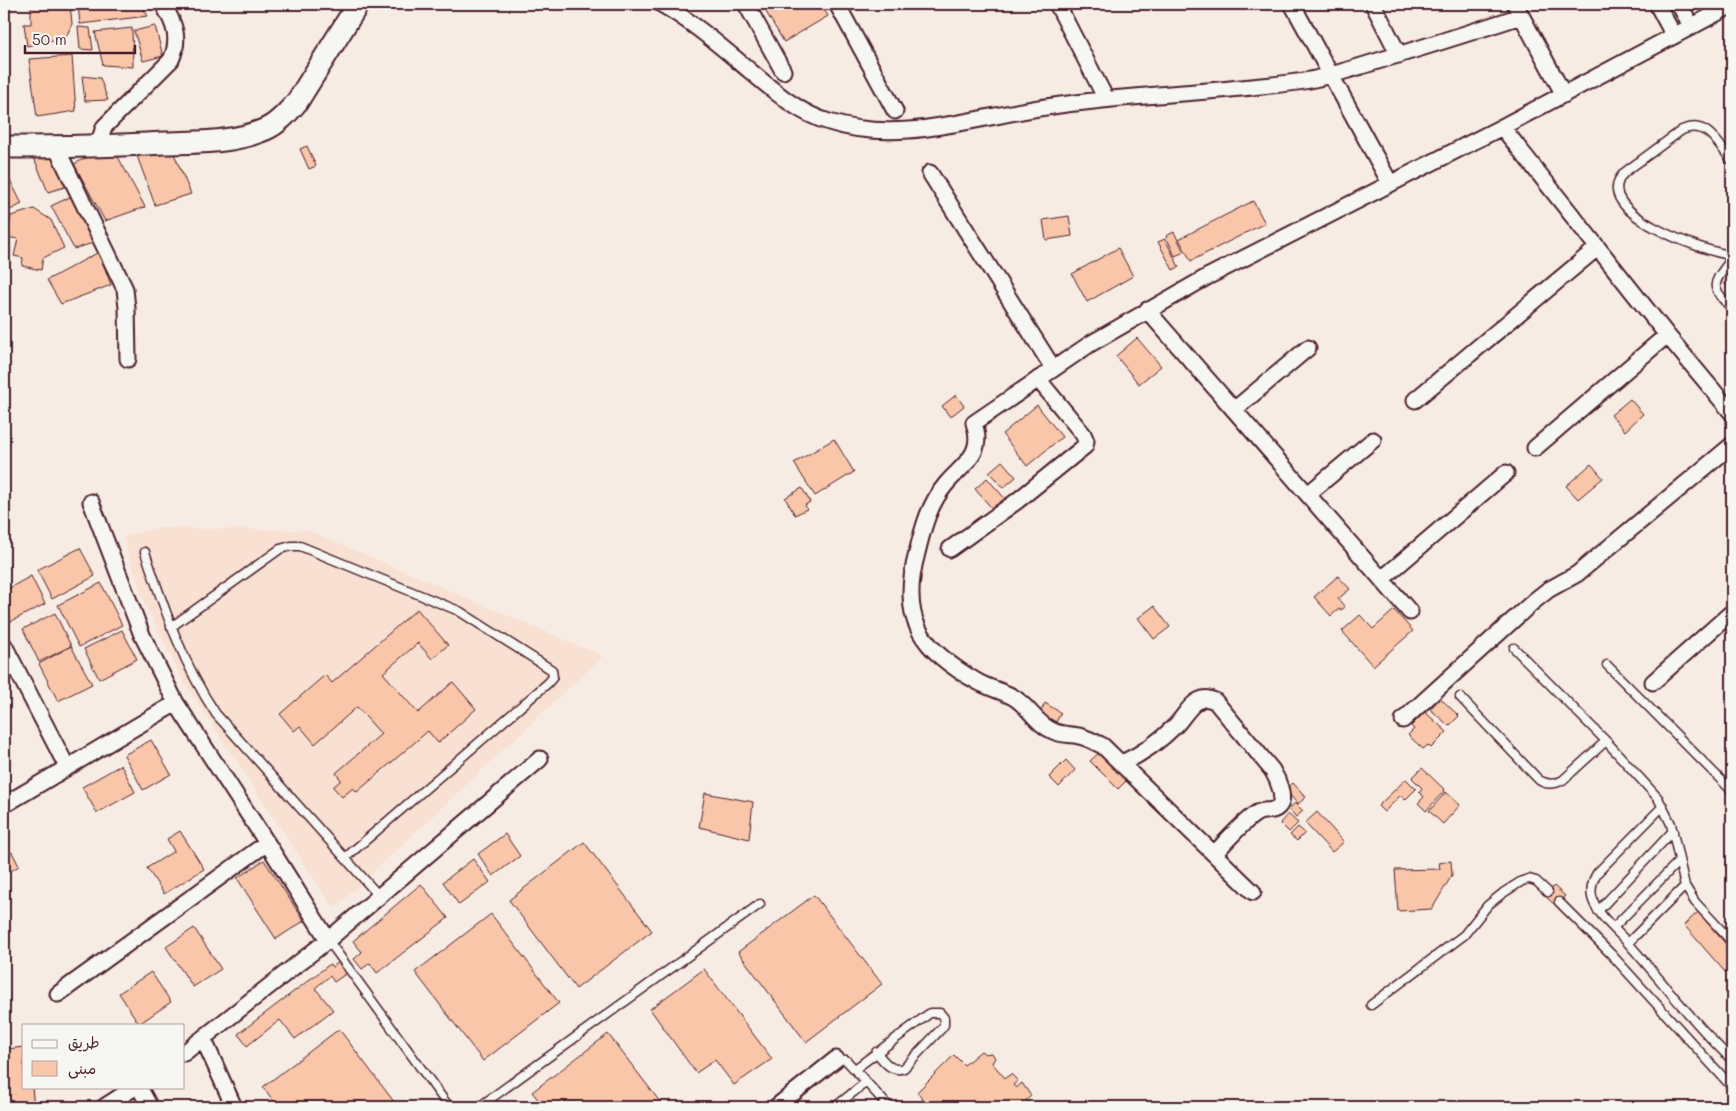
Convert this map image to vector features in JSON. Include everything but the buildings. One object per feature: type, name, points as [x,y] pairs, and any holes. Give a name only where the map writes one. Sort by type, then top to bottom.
[{"type":"street","points":[[104,146],[101,136],[104,127],[171,60],[174,53],[176,30],[174,22],[163,4]]},
{"type":"street","points":[[4,147],[104,146],[228,139],[248,136],[268,128],[285,116],[297,102],[358,4]]},
{"type":"street","points":[[661,4],[681,15],[705,33],[778,94],[793,104],[826,121],[853,129],[884,132],[912,130],[1046,107],[1106,99],[1254,87],[1309,80],[1399,55],[1518,10],[1564,94]]},
{"type":"street","points":[[746,4],[783,71]]},
{"type":"street","points":[[837,4],[895,111]]},
{"type":"street","points":[[1057,4],[1106,99]]},
{"type":"street","points":[[1292,4],[1390,183]]},
{"type":"street","points":[[1373,4],[1399,55]]},
{"type":"street","points":[[1657,4],[1674,36]]},
{"type":"street","points":[[1679,4],[1692,27]]},
{"type":"street","points":[[1253,892],[1122,762],[1103,746],[1094,741],[1061,734],[1047,728],[1021,702],[980,682],[948,662],[928,643],[920,631],[911,608],[911,574],[925,523],[940,492],[973,456],[977,443],[974,423],[1053,368],[1147,310],[1207,277],[1502,127],[1732,5]]},
{"type":"street","points":[[1502,127],[1597,248],[1732,413]]},
{"type":"street","points":[[56,147],[124,289],[127,308],[128,359]]},
{"type":"street","points":[[930,173],[1053,368]]},
{"type":"street","points":[[1415,400],[1597,248]]},
{"type":"street","points":[[1147,310],[1410,612]]},
{"type":"street","points":[[1535,448],[1667,335]]},
{"type":"street","points":[[1234,410],[1308,348]]},
{"type":"street","points":[[950,549],[1018,501],[1085,446],[1086,441],[1083,434],[1038,379]]},
{"type":"street","points":[[1308,494],[1373,440]]},
{"type":"street","points":[[1403,720],[1534,601],[1548,590],[1577,574],[1732,445]]},
{"type":"street","points":[[1382,579],[1506,473]]},
{"type":"street","points":[[91,502],[142,635],[176,703],[328,940]]},
{"type":"street","points":[[1653,682],[1732,612]]},
{"type":"street","points":[[4,645],[67,767]]},
{"type":"street","points":[[1122,762],[1138,755],[1160,739],[1198,701],[1206,698],[1215,701],[1272,770],[1281,795],[1278,807],[1273,810],[1258,812],[1214,854]]},
{"type":"street","points":[[4,805],[176,703]]},
{"type":"street","points":[[185,1051],[328,940],[540,759]]},
{"type":"street","points":[[58,994],[267,843]]},
{"type":"street","points":[[203,1038],[234,1107]]},
{"type":"street","points":[[776,1107],[836,1059]]},
{"type":"street","points":[[104,1107],[133,1088]]},
{"type":"street","points":[[140,1088],[150,1107]]},
{"type":"lane","points":[[1732,161],[1707,131],[1702,128],[1689,127],[1682,130],[1625,172],[1618,182],[1618,189],[1623,202],[1648,225],[1679,240],[1732,257],[1716,280],[1715,285],[1719,295],[1732,308]]},
{"type":"lane","points":[[171,627],[280,549],[300,546],[459,611],[552,670],[553,677],[548,683],[345,858]]},
{"type":"lane","points":[[145,552],[171,627],[204,696],[216,714],[380,897]]},
{"type":"lane","points":[[1514,648],[1652,790],[1663,806],[1673,831],[1685,886],[1695,902],[1732,942]]},
{"type":"lane","points":[[1607,665],[1732,791]]},
{"type":"lane","points":[[1460,697],[1544,783],[1557,783],[1563,780],[1606,741]]},
{"type":"lane","points":[[1663,806],[1597,872],[1591,892],[1592,898],[1598,911],[1628,943],[1709,1038],[1732,1060]]},
{"type":"lane","points":[[1598,911],[1673,831]]},
{"type":"lane","points":[[1614,928],[1679,861]]},
{"type":"lane","points":[[1371,1005],[1464,935],[1488,905],[1503,893],[1522,881],[1529,880],[1536,882],[1548,892]]},
{"type":"lane","points":[[1628,943],[1685,886]]},
{"type":"lane","points":[[1559,902],[1611,954],[1732,1087]]},
{"type":"lane","points":[[478,1107],[760,904]]},
{"type":"lane","points":[[328,940],[449,1107]]},
{"type":"lane","points":[[855,1069],[876,1052],[930,1013],[940,1013],[944,1018],[944,1025],[904,1068],[891,1068],[876,1052]]},
{"type":"lane","points":[[836,1059],[846,1060],[889,1107]]},
{"type":"lane","points":[[835,1107],[866,1082]]},
{"type":"shaded area","points":[[156,528],[307,530],[603,656],[334,909],[183,681],[144,602],[123,537]]}]
